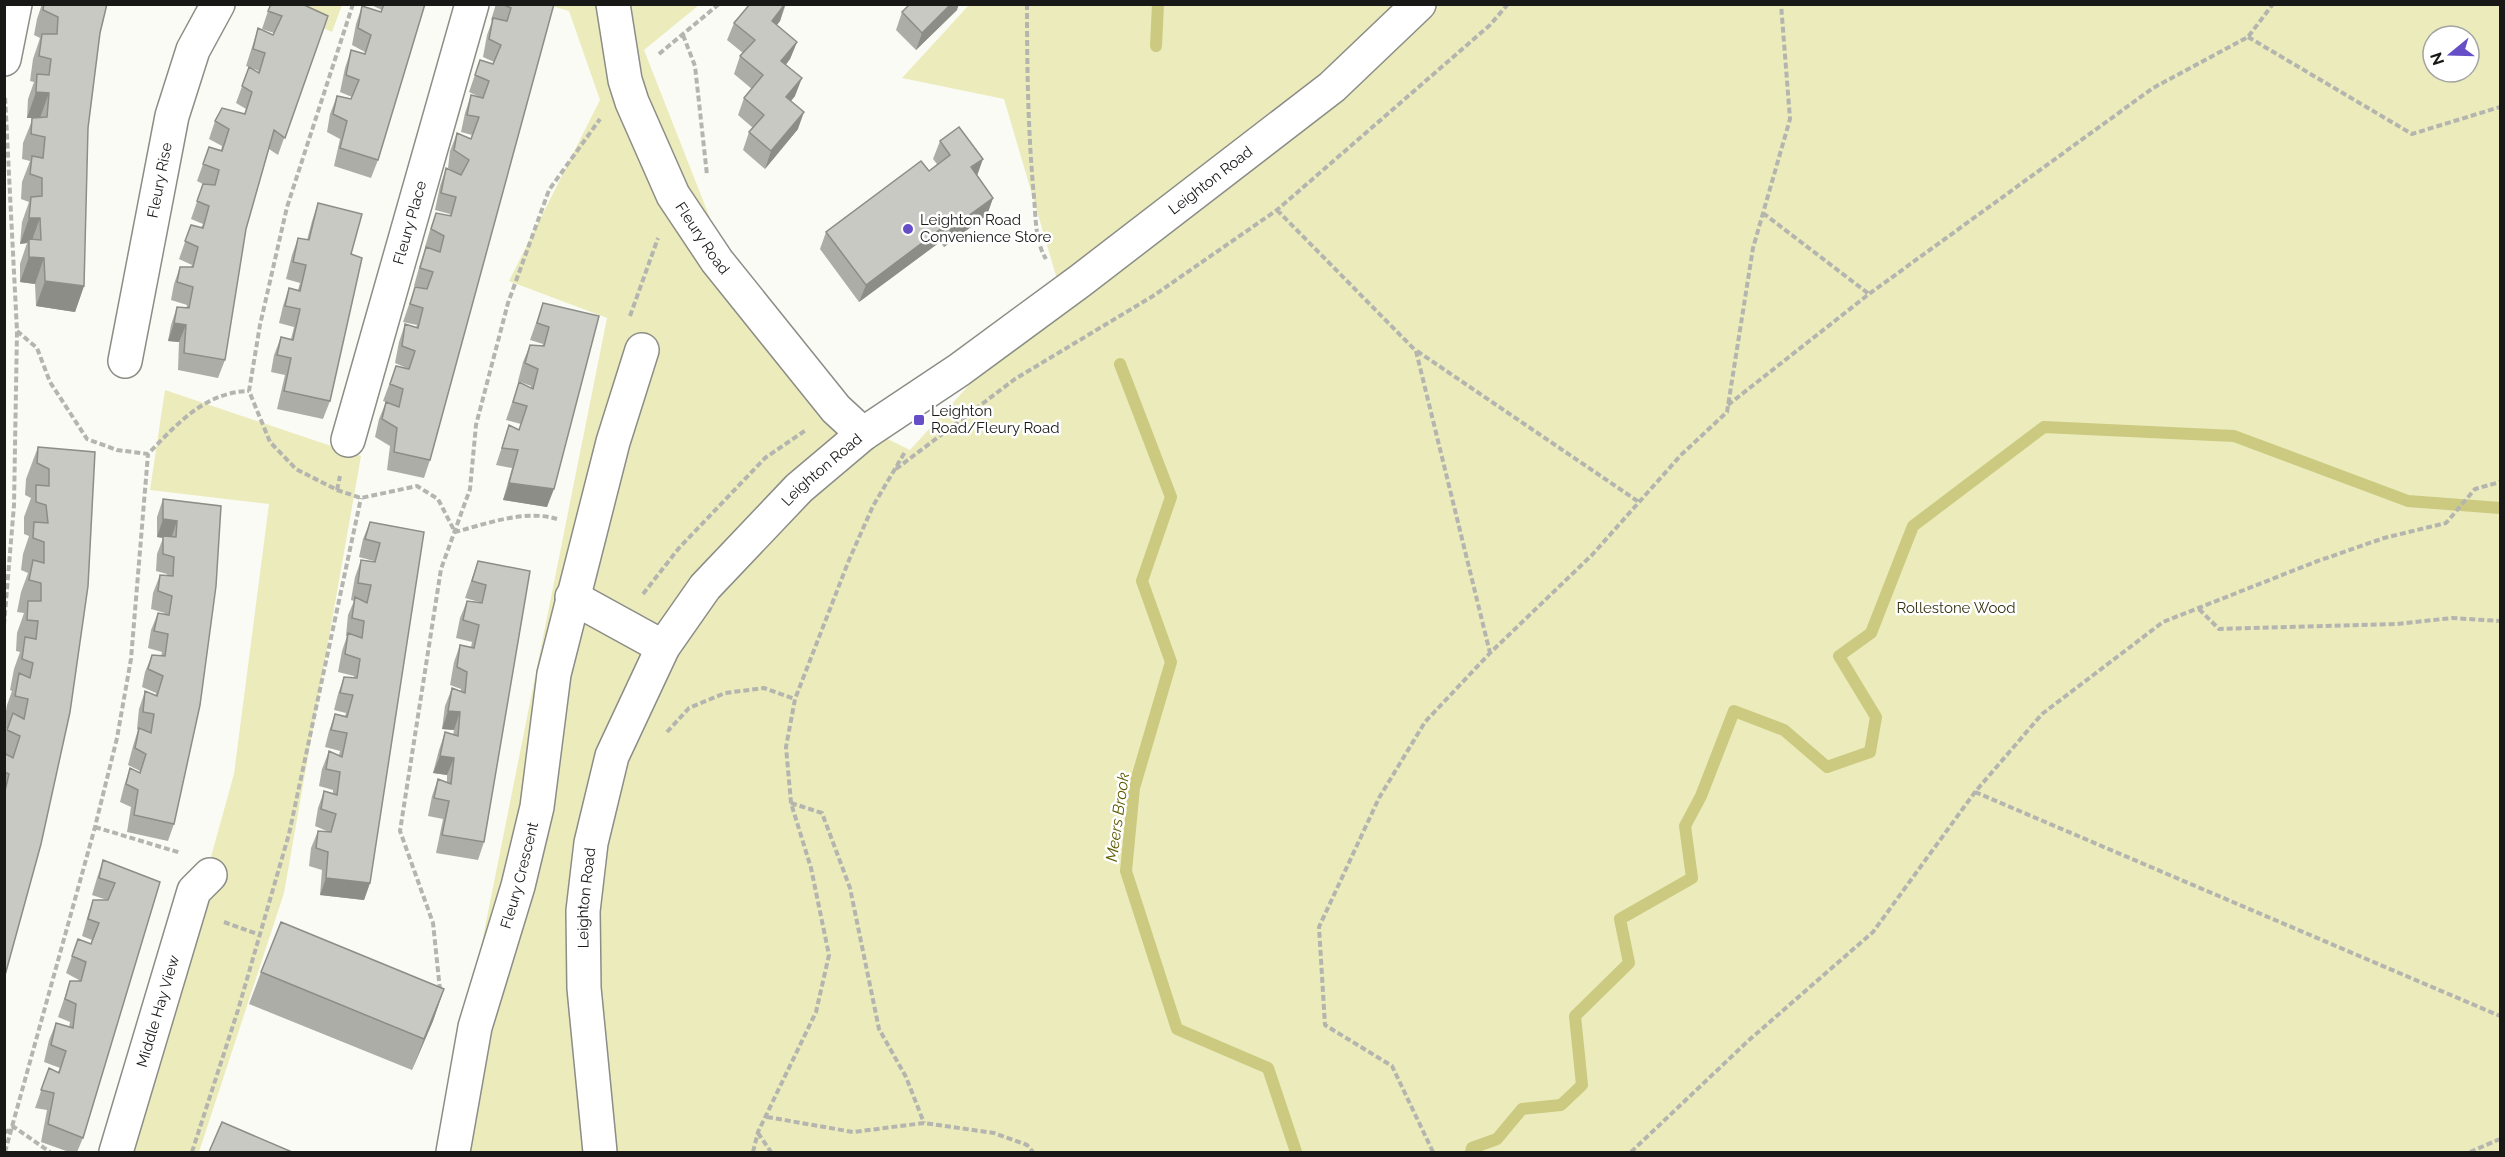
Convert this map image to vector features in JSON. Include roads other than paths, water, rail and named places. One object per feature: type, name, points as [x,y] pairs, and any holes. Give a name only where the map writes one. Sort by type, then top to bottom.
[{"type":"street","points":[[4,59],[15,4]]},
{"type":"street","name":"Fleury Rise","points":[[125,361],[172,116],[193,50],[218,4]]},
{"type":"street","name":"Fleury Place","points":[[348,440],[472,4]]},
{"type":"street","name":"Fleury Road","points":[[613,4],[628,91],[673,195],[717,261],[836,409],[863,434]]},
{"type":"street","name":"Leighton Road","points":[[600,1152],[584,988],[583,911],[591,843],[612,756],[663,647],[705,587],[799,488],[863,434],[959,370],[1065,292],[1332,87],[1419,4]]},
{"type":"street","name":"Fleury Crescent","points":[[453,1152],[475,1027],[518,886],[537,807],[554,674],[572,597],[592,531],[613,442],[642,350]]},
{"type":"street","points":[[572,597],[663,647]]},
{"type":"street","name":"Middle Hay View","points":[[116,1152],[194,891],[210,875]]},
{"type":"waterway","name":"Meers Brook","points":[[1156,46],[1158,4]]},
{"type":"waterway","name":"Meers Brook","points":[[1120,364],[1171,497],[1142,581],[1171,662],[1134,788],[1126,871],[1177,1029],[1268,1068],[1296,1152]]},
{"type":"waterway","points":[[1471,1152],[1472,1148],[1497,1139],[1522,1109],[1561,1105],[1582,1085],[1575,1016],[1629,963],[1620,919],[1692,878],[1685,826],[1701,796],[1734,711],[1784,730],[1827,767],[1870,752],[1876,717],[1839,656],[1871,633],[1913,526],[2044,427],[2234,436],[2408,501],[2500,508]]},
{"type":"place","name":"Leighton Road Convenience Store","points":[[908,229]]},
{"type":"place","name":"Leighton Road/Fleury Road","points":[[919,420]]},
{"type":"park label","name":"Rollestone Wood","points":[[1956,608]]}]
